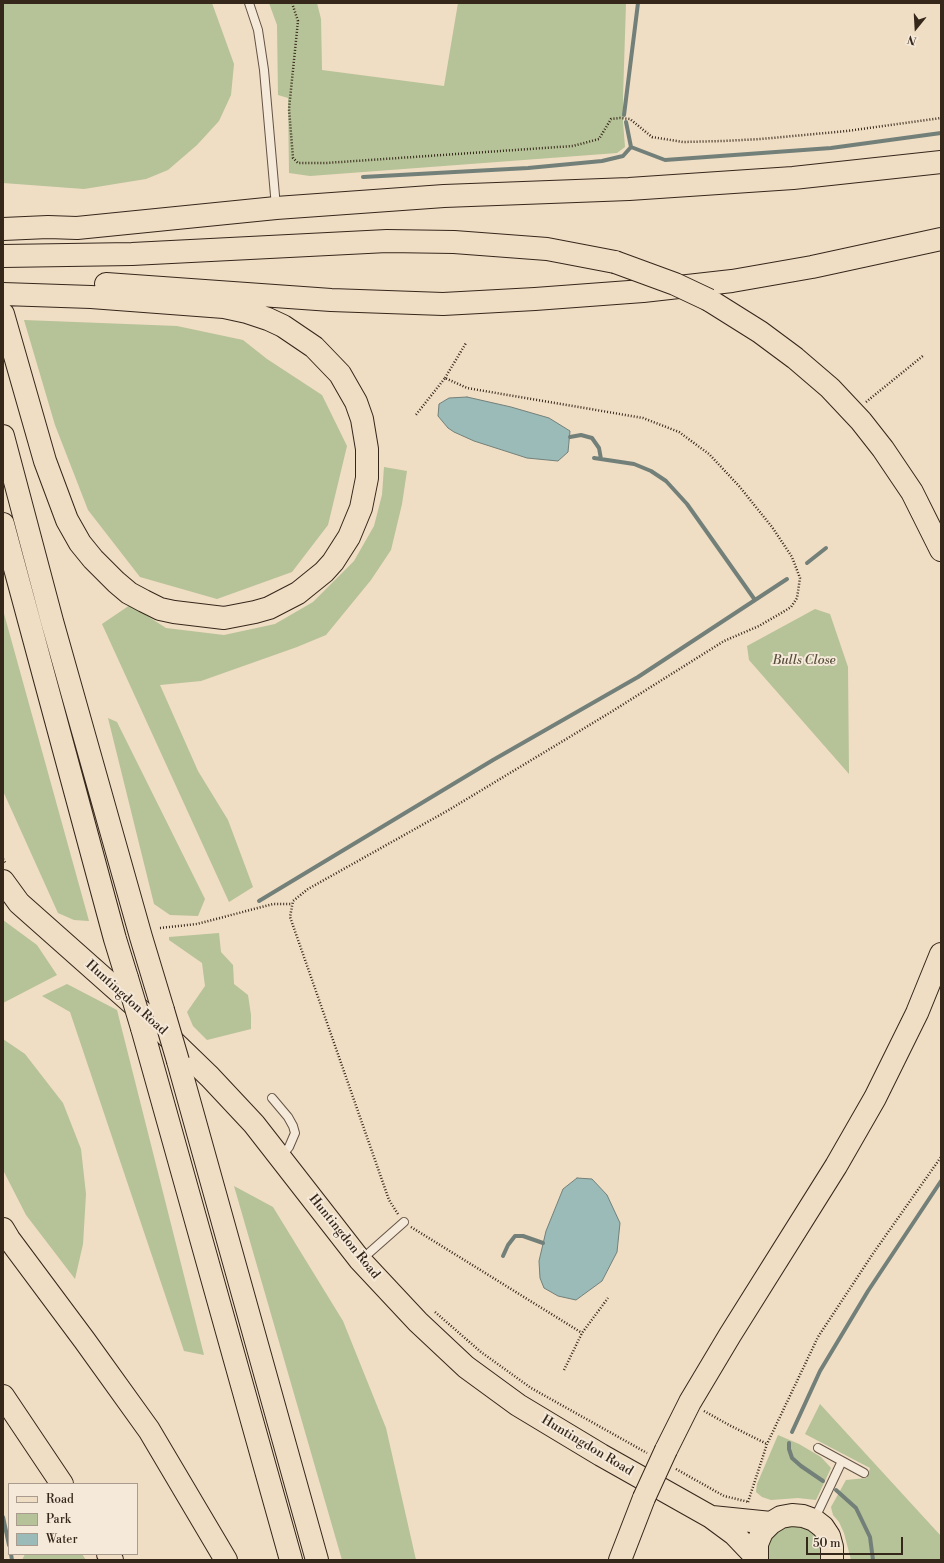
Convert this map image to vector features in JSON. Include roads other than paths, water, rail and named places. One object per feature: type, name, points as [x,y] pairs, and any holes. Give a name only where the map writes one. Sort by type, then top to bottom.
[{"type":"main road","points":[[3,237],[48,234],[77,228],[276,208],[444,196],[630,189],[794,178],[941,162]]},
{"type":"main road","points":[[3,229],[48,227],[77,228]]},
{"type":"main road","points":[[3,280],[128,284],[331,300],[443,304],[536,300],[642,291],[732,281],[812,267],[941,239]]},
{"type":"main road","points":[[3,256],[132,254],[386,241],[454,242],[547,249],[615,262],[675,284],[709,300],[760,332],[795,358],[830,388],[883,449],[912,492],[941,550]]},
{"type":"main road","points":[[3,294],[91,297],[224,307],[247,312],[268,319],[283,326],[314,347],[340,374],[348,386],[362,418],[365,434],[368,464],[365,494],[356,523],[342,550],[324,572],[298,593],[269,608],[255,612],[224,618],[174,612],[144,602],[129,593],[93,559],[80,543],[67,520],[45,461],[5,322]]},
{"type":"main road","points":[[3,436],[141,937],[178,1061],[317,1560]]},
{"type":"main road","points":[[3,524],[115,939],[142,1028],[291,1560]]},
{"type":"main road","name":"Huntingdon Road","points":[[3,881],[11,900],[146,1016],[210,1077],[254,1124],[360,1260],[418,1322],[466,1368],[518,1405],[601,1455],[711,1517],[734,1534],[756,1558]]},
{"type":"main road","points":[[620,1560],[662,1457],[690,1402],[730,1335],[836,1166],[875,1098],[917,1013],[941,954]]},
{"type":"main road","points":[[3,1229],[86,1341],[148,1430],[226,1560]]},
{"type":"main road","points":[[3,1396],[61,1483]]},
{"type":"main road","points":[[756,1558],[757,1544],[762,1532],[771,1523],[781,1517],[792,1515],[803,1516],[814,1520],[823,1527],[829,1536],[833,1559]]},
{"type":"main road","name":"Huntingdon Road","points":[[711,1517],[771,1523]]},
{"type":"lane","points":[[249,3],[258,30],[264,70],[276,208]]},
{"type":"lane","points":[[272,1098],[294,1126],[294,1133],[289,1147],[281,1158]]},
{"type":"lane","points":[[360,1260],[404,1222]]},
{"type":"lane","points":[[818,1448],[864,1473]]},
{"type":"lane","points":[[814,1520],[842,1462]]},
{"type":"water","points":[[467,397],[511,407],[549,418],[570,431],[568,452],[558,461],[527,458],[474,441],[454,432],[448,428],[438,416],[439,404],[449,398]]},
{"type":"water","points":[[577,1178],[592,1179],[607,1195],[620,1223],[617,1252],[602,1281],[576,1300],[558,1296],[544,1288],[540,1278],[539,1261],[546,1231],[563,1189]]},
{"type":"waterway","points":[[624,115],[638,3]]},
{"type":"waterway","points":[[626,122],[631,147],[665,160],[831,148],[941,133]]},
{"type":"waterway","points":[[363,177],[528,168],[602,161],[623,156],[631,147]]},
{"type":"waterway","points":[[570,437],[581,435],[592,438],[599,448],[601,459]]},
{"type":"waterway","points":[[594,458],[634,464],[651,471],[666,481],[687,504],[755,600]]},
{"type":"waterway","points":[[807,563],[826,548]]},
{"type":"waterway","points":[[259,901],[493,760],[638,677],[787,579]]},
{"type":"waterway","points":[[792,1432],[820,1371],[868,1291],[941,1181]]},
{"type":"waterway","points":[[503,1256],[508,1245],[515,1236],[523,1236],[543,1243]]},
{"type":"waterway","points":[[789,1443],[792,1458],[823,1481]]},
{"type":"waterway","points":[[836,1490],[856,1508],[870,1537],[873,1560]]},
{"type":"waterway","points":[[3,1517],[8,1540]]},
{"type":"waterway","points":[[11,1555],[12,1560]]},
{"type":"park label","name":"Bulls Close","points":[[804,661]]}]
